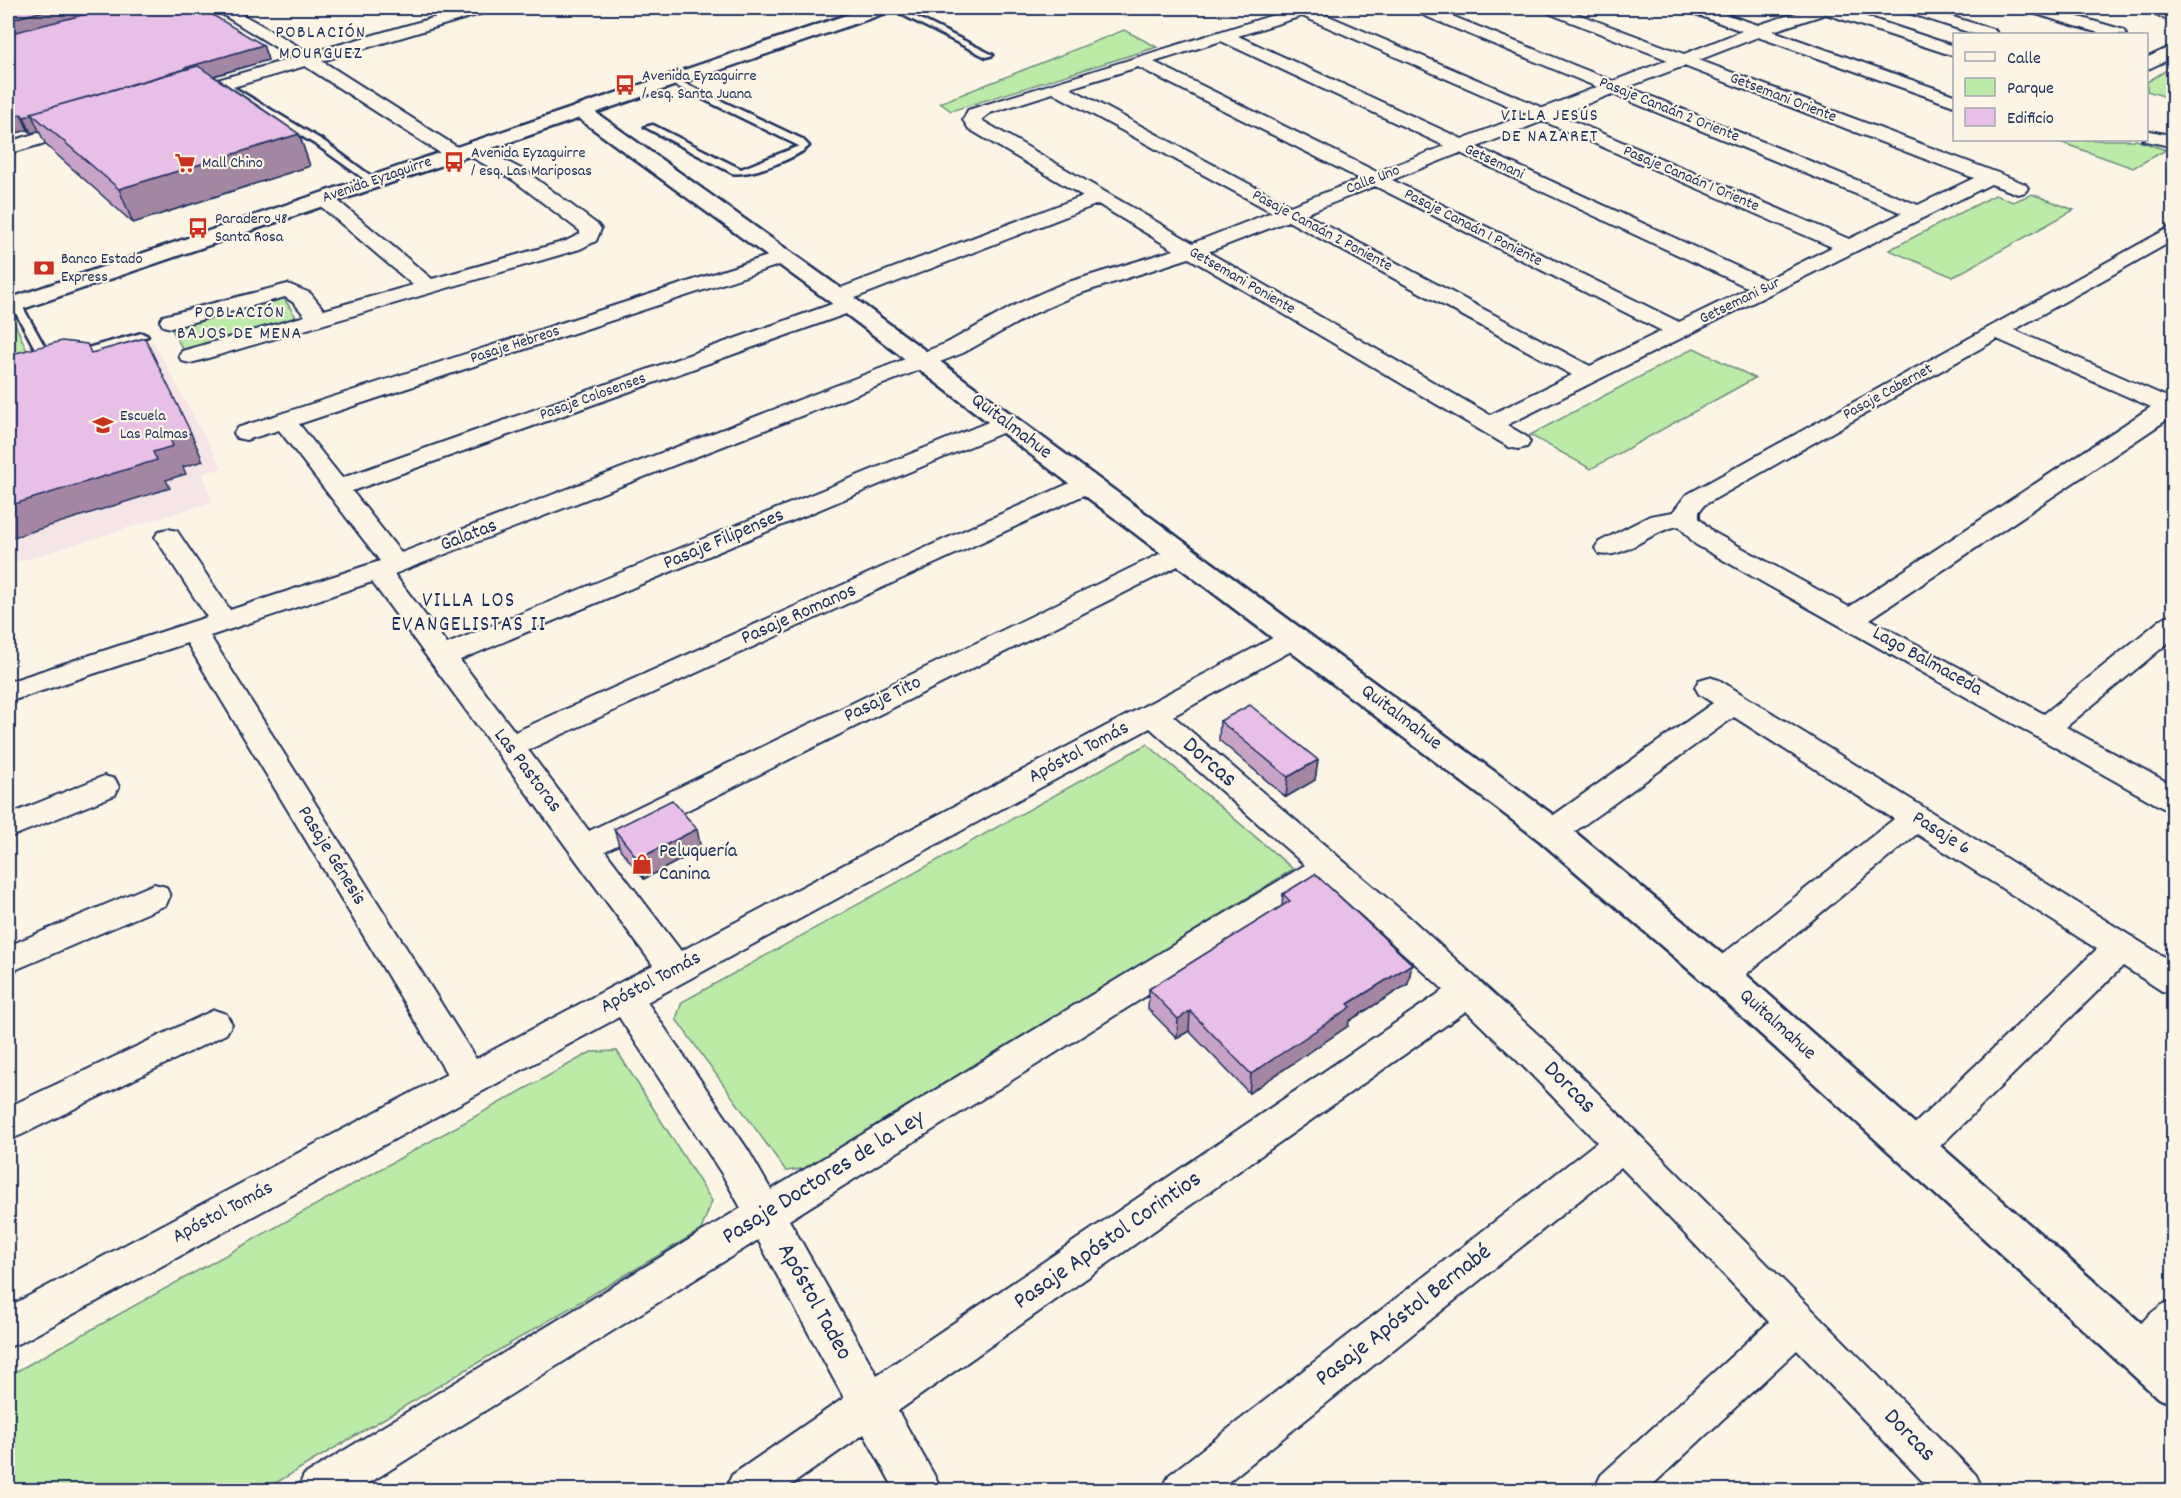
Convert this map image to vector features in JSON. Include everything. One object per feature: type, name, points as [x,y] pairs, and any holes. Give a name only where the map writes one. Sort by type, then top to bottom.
[{"type":"street","points":[[190,356],[573,245],[589,237],[591,229],[519,176],[463,151],[220,8]]},
{"type":"street","points":[[168,100],[484,8]]},
{"type":"street","name":"Avenida Eyzaguirre","points":[[12,305],[884,8]]},
{"type":"street","name":"Pasaje Canaán 2 Oriente","points":[[1419,8],[1919,213]]},
{"type":"street","name":"Getsemani Oriente","points":[[1549,8],[2018,188]]},
{"type":"street","points":[[1693,8],[1953,101]]},
{"type":"street","points":[[1826,8],[1953,51]]},
{"type":"street","name":"Calle Uno","points":[[923,361],[965,344],[1025,309],[1070,289],[1191,251],[1613,87],[1826,8]]},
{"type":"street","points":[[1909,8],[1986,33]]},
{"type":"street","points":[[2032,8],[2115,33]]},
{"type":"street","points":[[2152,8],[2174,17]]},
{"type":"street","points":[[1054,87],[1307,9]]},
{"type":"street","name":"Pasaje Canaán 1 Oriente","points":[[1307,9],[1543,115],[1849,247]]},
{"type":"street","name":"Getsemani","points":[[1222,35],[1766,288]]},
{"type":"street","points":[[2148,45],[2172,51]]},
{"type":"street","points":[[2148,64],[2172,51]]},
{"type":"street","name":"Pasaje Canaán 1 Poniente","points":[[1139,61],[1679,331]]},
{"type":"street","name":"Getsemani Poniente","points":[[1054,87],[984,109],[972,117],[976,125],[1518,442]]},
{"type":"street","name":"Pasaje Canaán 2 Poniente","points":[[1054,87],[1590,375]]},
{"type":"street","name":"Quitalmahue","points":[[581,111],[844,301],[1552,832],[1721,975],[2174,1382]]},
{"type":"street","points":[[8,148],[102,120]]},
{"type":"street","points":[[2148,136],[2174,142]]},
{"type":"street","name":"Getsemani Sur","points":[[1489,425],[1991,177]]},
{"type":"street","name":"Pasaje Colosenses","points":[[337,488],[844,301],[1099,197]]},
{"type":"street","points":[[324,199],[429,287]]},
{"type":"street","name":"Pasaje Cabernet","points":[[1686,518],[1686,511],[1695,500],[2174,231]]},
{"type":"street","name":"Pasaje Hebreos","points":[[246,433],[784,257]]},
{"type":"street","points":[[171,321],[272,292],[288,290],[302,298],[319,319]]},
{"type":"street","points":[[1997,331],[2172,405]]},
{"type":"street","name":"Galatas","points":[[8,692],[387,568],[923,361]]},
{"type":"street","points":[[1850,619],[2172,405]]},
{"type":"street","name":"Las Pastoras","points":[[284,421],[337,488],[442,657],[676,970]]},
{"type":"street","name":"Pasaje Filipenses","points":[[442,657],[1006,423]]},
{"type":"street","name":"Pasaje Romanos","points":[[509,747],[1088,484]]},
{"type":"street","points":[[1608,548],[1659,521],[1686,518]]},
{"type":"street","name":"Lago Balmaceda","points":[[1686,518],[1696,532],[1704,538],[2174,800]]},
{"type":"street","name":"Pasaje Génesis","points":[[168,537],[208,626],[470,1080]]},
{"type":"street","name":"Pasaje Tito","points":[[584,847],[1181,554]]},
{"type":"street","points":[[2046,728],[2174,624]]},
{"type":"street","name":"Apóstol Tomás","points":[[8,1328],[1294,638]]},
{"type":"street","name":"Pasaje 6","points":[[1552,832],[1721,695],[2174,981]]},
{"type":"street","name":"Dorcas","points":[[1152,714],[1468,991],[1624,1143],[1961,1491]]},
{"type":"street","points":[[8,827],[104,787]]},
{"type":"street","points":[[1721,975],[1916,818]]},
{"type":"street","name":"Pasaje Doctores de la Ley","points":[[319,1491],[1328,866]]},
{"type":"street","points":[[8,960],[154,896]]},
{"type":"street","points":[[1914,1148],[2120,948]]},
{"type":"street","name":"Pasaje Apóstol Corintios","points":[[747,1491],[1468,991]]},
{"type":"street","name":"Apóstol Tadeo","points":[[625,997],[735,1162],[766,1214],[919,1491]]},
{"type":"street","points":[[8,1124],[214,1024]]},
{"type":"street","name":"Pasaje Apóstol Bernabé","points":[[1184,1491],[1624,1143]]},
{"type":"street","points":[[2142,1354],[2174,1318]]},
{"type":"street","points":[[1616,1491],[1798,1322]]},
{"type":"lane","points":[[893,8],[989,55]]},
{"type":"lane","points":[[650,127],[735,171],[742,172],[798,152],[804,146],[798,141],[671,80]]},
{"type":"lane","points":[[223,84],[353,165],[374,182]]},
{"type":"lane","points":[[12,305],[48,363],[142,336]]},
{"type":"shaded area","name":"Escuela Las Palmas","points":[[153,341],[222,468],[203,474],[212,502],[8,565],[8,382]]},
{"type":"green space","points":[[1124,30],[1157,47],[951,111],[940,103]]},
{"type":"green space","points":[[2173,66],[2173,99],[2148,91],[2148,81]]},
{"type":"green space","points":[[2057,141],[2139,141],[2166,150],[2133,168]]},
{"type":"green space","points":[[2032,194],[2074,210],[1953,277],[1889,250],[1995,195],[2013,202]]},
{"type":"green space","points":[[283,297],[298,320],[184,352],[171,328]]},
{"type":"green space","points":[[14,321],[37,374],[8,382],[8,323]]},
{"type":"green space","points":[[1694,348],[1755,378],[1591,469],[1530,435]]},
{"type":"green space","points":[[1147,744],[1293,869],[817,1167],[786,1171],[676,1019],[682,1002]]},
{"type":"green space","points":[[617,1051],[712,1201],[701,1230],[264,1490],[8,1490],[8,1376],[591,1052]]},
{"type":"building","points":[[8,8],[56,8],[8,20]]},
{"type":"building","points":[[110,8],[201,8],[263,45],[31,113],[32,115],[24,117],[21,114],[8,118],[8,34]]},
{"type":"building","points":[[198,66],[299,134],[119,189],[31,113]]},
{"type":"building","points":[[145,338],[191,433],[170,439],[173,446],[153,452],[157,460],[8,506],[8,355],[62,341],[87,344],[91,353]]},
{"type":"building","points":[[1250,705],[1318,760],[1288,777],[1220,721]]},
{"type":"building","points":[[672,800],[697,829],[638,859],[614,829]]},
{"type":"building","points":[[1315,874],[1412,964],[1348,1004],[1351,1007],[1251,1074],[1190,1011],[1178,1019],[1149,989],[1290,901],[1283,894]]},
{"type":"place","name":"Avenida Eyzaguirre / esq. Santa Juana","points":[[625,85]]},
{"type":"place","name":"Avenida Eyzaguirre / esq. Las Mariposas","points":[[454,162]]},
{"type":"place","name":"Mall Chino","points":[[185,163]]},
{"type":"place","name":"Paradero 48 Santa Rosa","points":[[198,228]]},
{"type":"place","name":"Banco Estado Express","points":[[44,268]]},
{"type":"place","name":"Escuela Las Palmas","points":[[103,425]]},
{"type":"place","name":"Peluquería Canina","points":[[642,864]]},
{"type":"district","name":"POBLACIÓN MOURGUEZ","points":[[321,43]]},
{"type":"district","name":"VILLA JESÚS DE NAZARET","points":[[1550,126]]},
{"type":"district","name":"POBLACIÓN BAJOS DE MENA","points":[[240,323]]},
{"type":"district","name":"VILLA LOS EVANGELISTAS II","points":[[469,614]]}]
